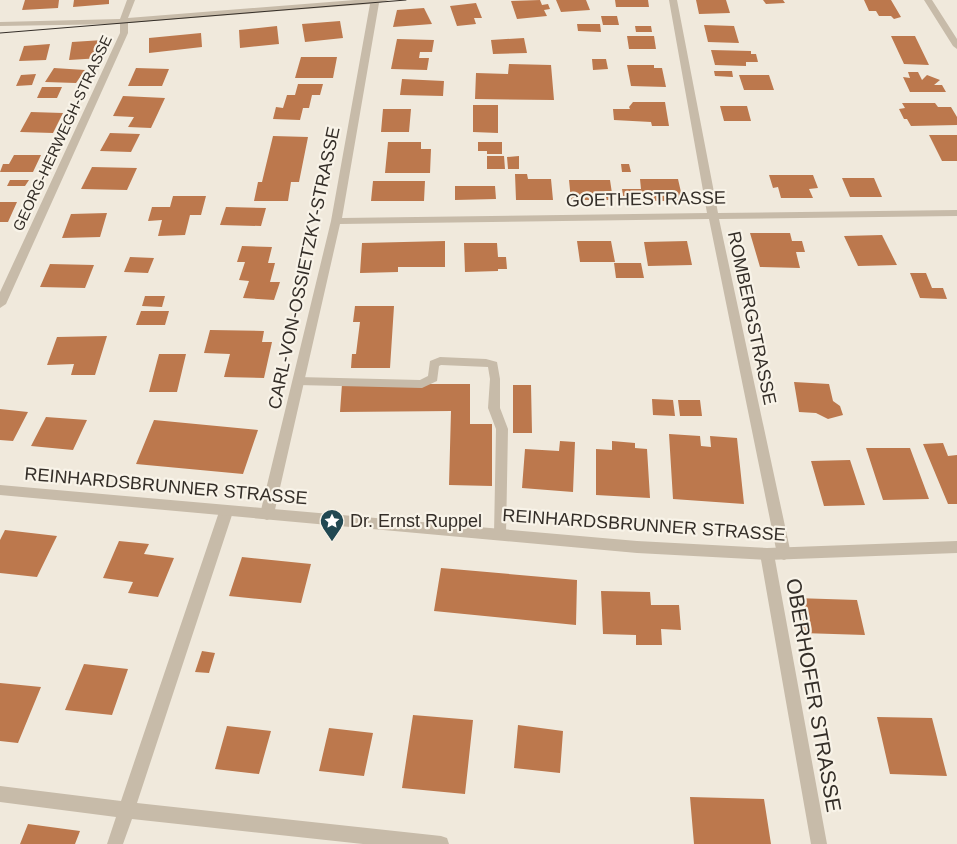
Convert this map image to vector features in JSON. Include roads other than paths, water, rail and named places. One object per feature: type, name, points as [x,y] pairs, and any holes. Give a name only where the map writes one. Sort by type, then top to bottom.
[{"type":"street","name":"GEORG-HERWEGH-STRASSE","points":[[0,304],[124,33],[124,21],[131,0]]},
{"type":"street","points":[[0,24],[124,21],[378,0]]},
{"type":"street","name":"CARL-VON-OSSIETZKY-STRASSE","points":[[267,514],[336,221],[378,0]]},
{"type":"street","name":"ROMBERGSTRASSE","points":[[673,0],[713,216],[784,554]]},
{"type":"street","points":[[928,0],[957,46]]},
{"type":"street","name":"GOETHESTRASSE","points":[[336,221],[957,213]]},
{"type":"street","name":"REINHARDSBRUNNER STRASSE","points":[[0,490],[226,512],[637,547],[784,554],[957,547]]},
{"type":"street","points":[[115,844],[226,512]]},
{"type":"street","name":"OBERHOFER STRASSE","points":[[767,554],[819,844]]},
{"type":"street","points":[[0,794],[126,810],[440,844]]},
{"type":"lane","points":[[298,381],[422,384],[433,378],[434,364],[440,360],[486,363],[493,366],[495,379],[494,408],[502,429],[500,535]]},
{"type":"tram line","points":[[0,33],[406,0]]},
{"type":"place","name":"Dr. Ernst Ruppel","points":[[332,542]]}]
